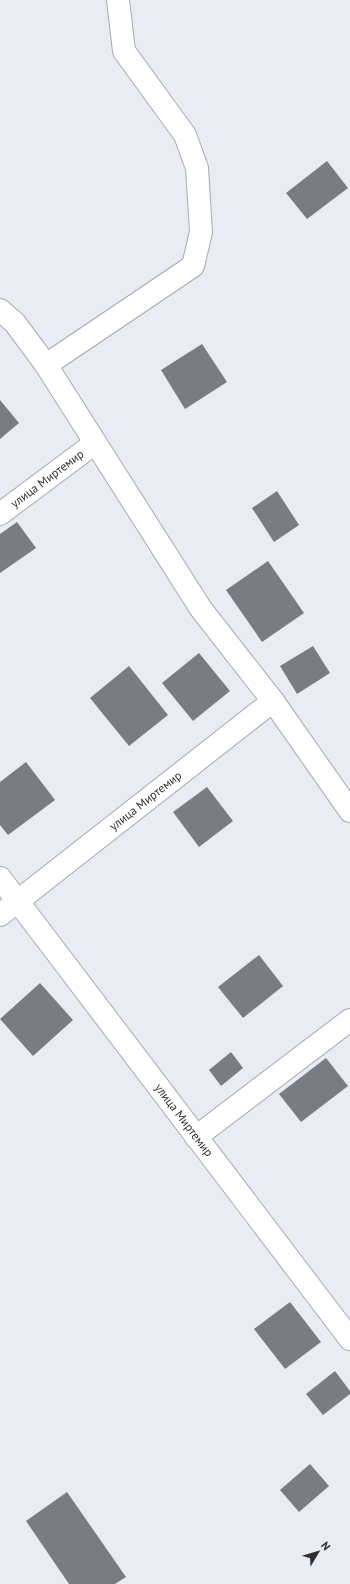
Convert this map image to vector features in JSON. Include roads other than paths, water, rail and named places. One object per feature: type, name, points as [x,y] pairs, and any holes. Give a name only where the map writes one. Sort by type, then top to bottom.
[{"type":"street","points":[[46,366],[193,266],[201,232],[197,168],[185,135],[124,51],[118,0]]},
{"type":"street","points":[[0,310],[15,323],[46,366],[201,609],[273,701],[350,810]]},
{"type":"street","name":"улица Миртемир","points":[[0,514],[95,443]]},
{"type":"street","name":"улица Миртемир","points":[[0,915],[273,701]]},
{"type":"street","name":"улица Миртемир","points":[[0,878],[350,1340]]},
{"type":"street","points":[[196,1137],[350,1020]]}]
